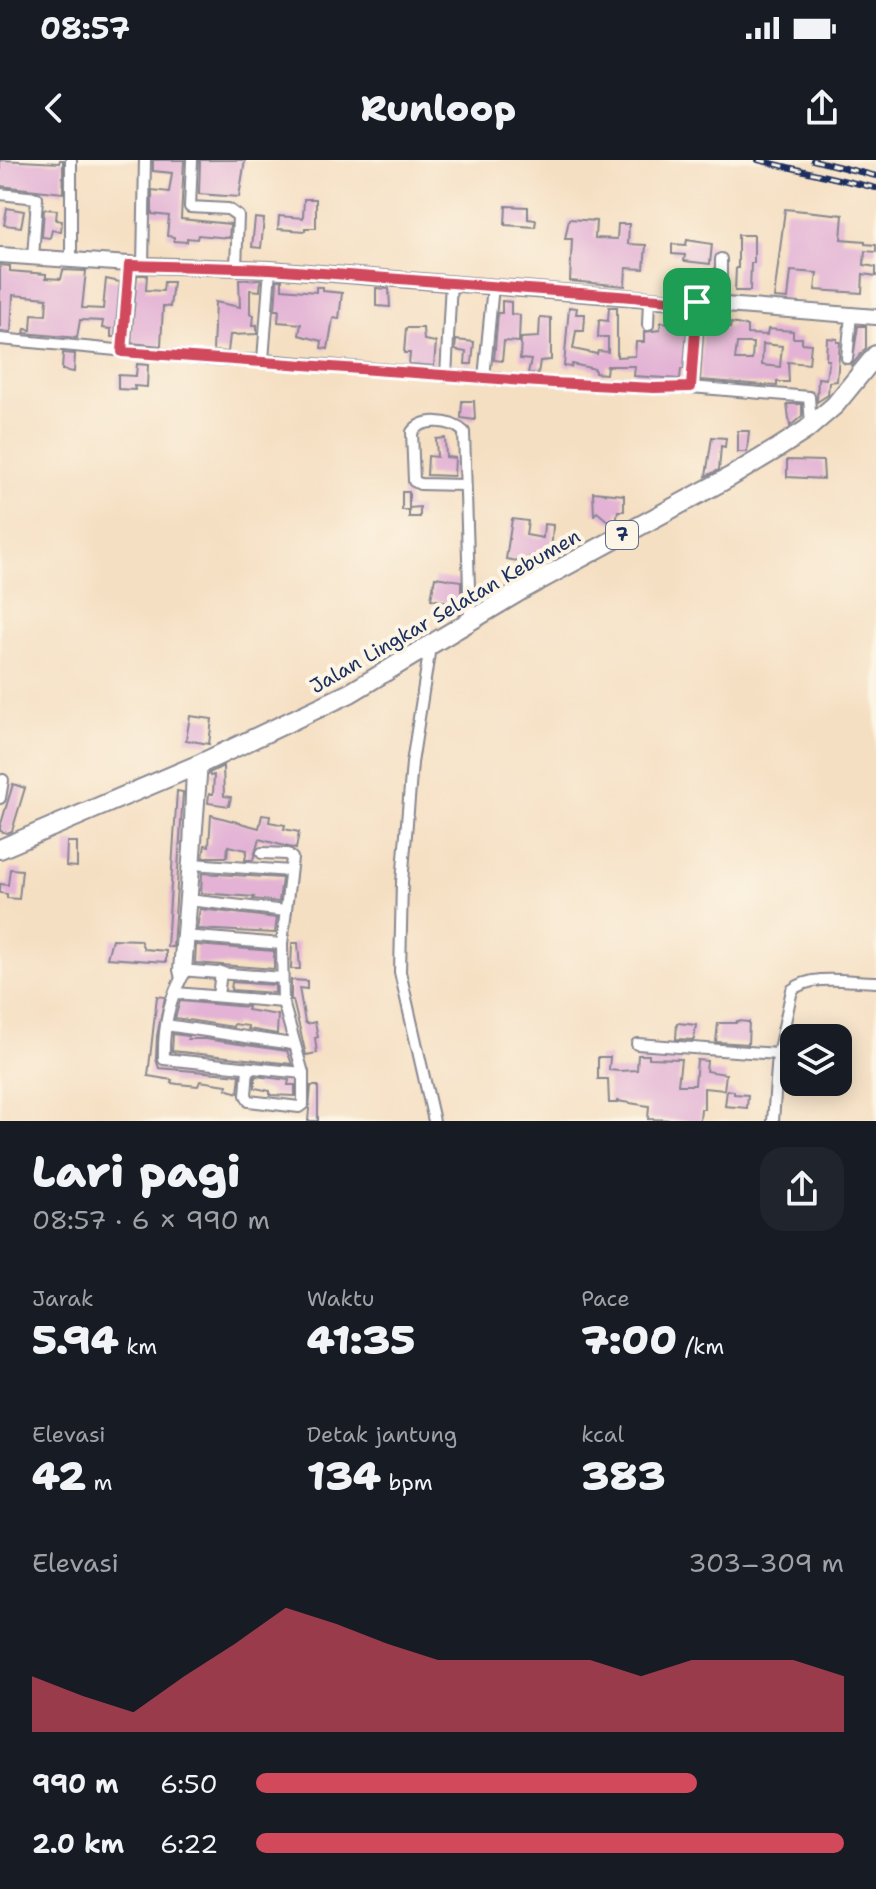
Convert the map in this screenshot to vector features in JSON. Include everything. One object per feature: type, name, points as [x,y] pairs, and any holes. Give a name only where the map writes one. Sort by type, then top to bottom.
[{"type":"highway","name":"Jalan Lingkar Selatan Kebumen","points":[[0,849],[197,765],[350,693],[430,647],[470,619],[730,477],[811,425],[835,405],[876,355]]},
{"type":"main road","points":[[0,255],[136,265],[270,269],[876,317]]},
{"type":"street","points":[[71,160],[71,261]]},
{"type":"street","points":[[122,352],[136,265],[145,160]]},
{"type":"street","points":[[192,160],[190,207],[228,209],[238,216],[236,267]]},
{"type":"street","points":[[0,194],[37,198],[33,258]]},
{"type":"street","points":[[721,259],[721,305]]},
{"type":"street","points":[[263,360],[270,269]]},
{"type":"street","points":[[446,376],[451,282]]},
{"type":"street","points":[[484,378],[493,286]]},
{"type":"street","points":[[648,325],[649,299]]},
{"type":"street","points":[[691,387],[697,302]]},
{"type":"street","points":[[847,358],[851,315]]},
{"type":"street","points":[[0,339],[222,360],[263,360],[446,376],[654,388],[691,387],[809,397],[811,425]]},
{"type":"street","points":[[464,485],[420,484],[414,481],[412,432],[416,426],[453,423],[464,432],[470,619]]},
{"type":"street","points":[[430,647],[412,763],[402,882],[400,972],[434,1121]]},
{"type":"street","points":[[197,765],[187,936],[182,973],[166,1025],[164,1059],[303,1073]]},
{"type":"street","points":[[0,798],[3,780]]},
{"type":"street","points":[[248,1069],[246,1095],[249,1101],[299,1107],[303,1104],[303,1073],[292,1044],[283,1002],[282,944],[291,856],[262,853]]},
{"type":"street","points":[[192,864],[290,871]]},
{"type":"street","points":[[189,900],[286,911]]},
{"type":"street","points":[[187,936],[282,944]]},
{"type":"street","points":[[182,973],[221,972],[282,978]]},
{"type":"street","points":[[218,996],[221,972]]},
{"type":"street","points":[[773,1121],[778,1054],[792,990],[798,985],[817,980],[876,982]]},
{"type":"street","points":[[176,993],[283,1002]]},
{"type":"street","points":[[166,1025],[292,1044]]},
{"type":"street","points":[[637,1044],[778,1054]]},
{"type":"building","points":[[0,160],[59,163],[63,160],[63,193],[0,186]]},
{"type":"building","points":[[153,160],[184,160],[181,219],[230,224],[229,238],[198,235],[197,239],[187,238],[187,242],[174,241],[174,237],[167,236],[169,216],[152,214],[152,190],[169,192],[172,173],[153,171]]},
{"type":"building","points":[[200,160],[245,160],[239,197],[199,194]]},
{"type":"building","points":[[304,199],[316,199],[316,228],[305,228],[305,231],[278,229],[279,216],[303,218]]},
{"type":"building","points":[[506,206],[528,207],[528,219],[536,220],[535,227],[505,225]]},
{"type":"building","points":[[7,208],[24,211],[21,227],[4,225]]},
{"type":"building","points":[[44,209],[57,210],[56,220],[62,221],[61,232],[52,230],[50,238],[42,237]]},
{"type":"building","points":[[785,209],[843,215],[841,239],[876,245],[876,252],[865,251],[864,265],[876,267],[876,276],[863,274],[862,293],[815,290],[817,273],[791,271],[788,299],[774,298]]},
{"type":"building","points":[[255,218],[264,219],[261,248],[252,247]]},
{"type":"building","points":[[569,219],[596,221],[595,238],[617,239],[618,224],[629,224],[628,244],[646,245],[644,269],[626,268],[625,286],[570,281],[572,239],[565,239]]},
{"type":"building","points":[[738,235],[754,235],[750,291],[735,291]]},
{"type":"building","points":[[687,240],[712,244],[710,264],[684,261],[685,255],[672,254],[672,244],[686,245]]},
{"type":"building","points":[[0,265],[10,266],[10,271],[46,274],[46,278],[61,279],[63,270],[86,271],[82,308],[103,309],[106,279],[120,282],[115,337],[111,337],[111,329],[102,328],[103,321],[80,320],[77,338],[24,333],[25,329],[31,330],[32,314],[46,315],[47,298],[13,295],[11,332],[0,331]]},
{"type":"building","points":[[137,275],[147,275],[146,290],[163,291],[164,282],[173,282],[170,307],[163,306],[161,346],[131,343]]},
{"type":"building","points":[[261,279],[260,291],[250,290],[250,314],[254,315],[253,325],[257,325],[257,334],[230,335],[228,352],[213,351],[215,302],[240,307],[239,280]]},
{"type":"building","points":[[277,280],[282,280],[282,289],[316,292],[316,287],[323,287],[323,291],[342,293],[339,319],[333,318],[328,349],[321,348],[322,341],[299,335],[301,324],[278,322],[279,310],[275,310]]},
{"type":"building","points":[[376,288],[389,289],[390,307],[376,306]]},
{"type":"building","points":[[502,301],[511,302],[511,314],[520,315],[519,342],[504,341],[502,361],[494,360]]},
{"type":"building","points":[[569,307],[577,308],[576,314],[585,314],[584,331],[576,331],[573,349],[597,354],[598,351],[608,352],[608,337],[598,337],[599,320],[608,321],[609,307],[617,307],[617,357],[635,356],[636,342],[644,342],[644,332],[660,330],[661,322],[677,324],[678,316],[684,317],[684,330],[687,330],[684,369],[681,369],[680,379],[634,376],[635,366],[607,366],[606,374],[572,364],[571,367],[564,366]]},
{"type":"building","points":[[540,317],[551,318],[551,360],[540,361],[538,374],[528,373],[531,360],[520,359],[521,338],[539,337]]},
{"type":"building","points":[[704,322],[730,328],[731,323],[747,326],[747,334],[767,335],[768,329],[793,331],[793,338],[802,338],[802,343],[811,344],[809,364],[788,362],[789,382],[777,382],[777,386],[700,380]],"holes":[[[737,343],[753,343],[752,360],[735,360]],[[763,344],[782,346],[780,367],[762,365]]]},
{"type":"building","points":[[858,326],[866,326],[866,348],[852,365]]},
{"type":"building","points":[[406,328],[423,328],[424,340],[436,342],[434,366],[409,364],[410,353],[404,353]]},
{"type":"building","points":[[827,338],[840,342],[837,381],[829,382],[828,395],[817,402],[818,378],[826,379],[829,360],[826,360]]},
{"type":"building","points":[[456,340],[474,342],[472,364],[465,364],[466,352],[455,350]]},
{"type":"building","points":[[63,353],[75,354],[74,372],[62,370]]},
{"type":"building","points":[[137,364],[148,365],[147,387],[118,389],[118,375],[136,376]]},
{"type":"building","points":[[462,401],[474,401],[475,420],[461,418]]},
{"type":"building","points":[[787,404],[802,404],[802,416],[790,426]]},
{"type":"building","points":[[738,431],[749,431],[747,452],[738,452]]},
{"type":"building","points":[[712,437],[726,438],[725,447],[721,446],[719,470],[706,476]]},
{"type":"building","points":[[445,438],[446,457],[455,458],[454,476],[427,475],[428,456],[437,457],[436,439]]},
{"type":"building","points":[[787,460],[823,461],[824,479],[787,477]]},
{"type":"building","points":[[402,492],[409,492],[409,508],[420,507],[420,517],[409,517],[409,510],[402,510]]},
{"type":"building","points":[[593,492],[624,495],[624,511],[618,511],[616,522],[609,522],[597,512],[594,515]]},
{"type":"building","points":[[512,519],[528,521],[526,535],[543,538],[544,524],[553,525],[551,555],[530,557],[529,563],[506,559]]},
{"type":"building","points":[[435,577],[461,581],[461,605],[431,599]]},
{"type":"building","points":[[190,716],[212,719],[209,744],[186,740]]},
{"type":"building","points":[[223,766],[224,796],[231,797],[229,806],[208,803],[209,794],[213,794],[214,775],[210,776],[209,773]]},
{"type":"building","points":[[13,784],[25,788],[12,831],[7,833],[0,831],[0,827]]},
{"type":"building","points":[[177,791],[183,792],[173,947],[167,947]]},
{"type":"building","points":[[211,815],[259,828],[262,815],[270,816],[269,822],[299,832],[296,849],[259,839],[253,860],[245,860],[247,850],[228,846],[227,857],[203,857],[205,845],[209,846]]},
{"type":"building","points":[[67,842],[77,842],[77,867],[66,866]]},
{"type":"building","points":[[10,869],[22,870],[19,899],[7,898],[7,894],[0,893],[0,884],[8,885]]},
{"type":"building","points":[[202,873],[282,878],[279,902],[201,893]]},
{"type":"building","points":[[200,909],[277,918],[275,933],[197,929]]},
{"type":"building","points":[[112,939],[140,940],[144,949],[166,951],[166,962],[107,958]]},
{"type":"building","points":[[292,943],[298,943],[300,969],[291,969]]},
{"type":"building","points":[[196,945],[274,951],[274,969],[195,963]]},
{"type":"building","points":[[291,980],[307,981],[307,989],[299,988],[305,1022],[315,1022],[317,1053],[306,1055],[291,1000]]},
{"type":"building","points":[[232,982],[275,985],[275,993],[231,990]]},
{"type":"building","points":[[157,996],[165,997],[157,1036],[156,1059],[159,1068],[240,1075],[238,1093],[226,1089],[227,1085],[200,1081],[198,1086],[178,1084],[148,1076]]},
{"type":"building","points":[[180,1001],[248,1007],[247,1010],[278,1015],[277,1034],[248,1029],[248,1026],[234,1024],[233,1027],[175,1018]]},
{"type":"building","points":[[749,1022],[748,1044],[716,1042],[718,1023]]},
{"type":"building","points":[[677,1023],[696,1025],[694,1040],[676,1039]]},
{"type":"building","points":[[173,1034],[189,1036],[188,1039],[287,1051],[292,1064],[172,1051]]},
{"type":"building","points":[[638,1055],[681,1059],[678,1085],[695,1085],[697,1060],[707,1061],[706,1071],[726,1074],[724,1090],[704,1088],[704,1109],[701,1109],[700,1121],[648,1119],[649,1106],[617,1101],[609,1103],[608,1079],[598,1079],[598,1057],[610,1057],[609,1070],[619,1071],[637,1070]]},
{"type":"building","points":[[255,1076],[289,1080],[288,1085],[295,1085],[295,1096],[270,1095],[270,1091],[255,1088]]},
{"type":"building","points":[[311,1086],[318,1086],[318,1121],[308,1121]]},
{"type":"building","points":[[727,1090],[748,1095],[747,1108],[725,1106]]},
{"type":"railway","points":[[758,160],[876,188]]},
{"type":"railway","points":[[813,160],[876,176]]},
{"type":"route","points":[[129,265],[270,269],[697,302],[691,387],[553,383],[122,352],[129,265]]}]
